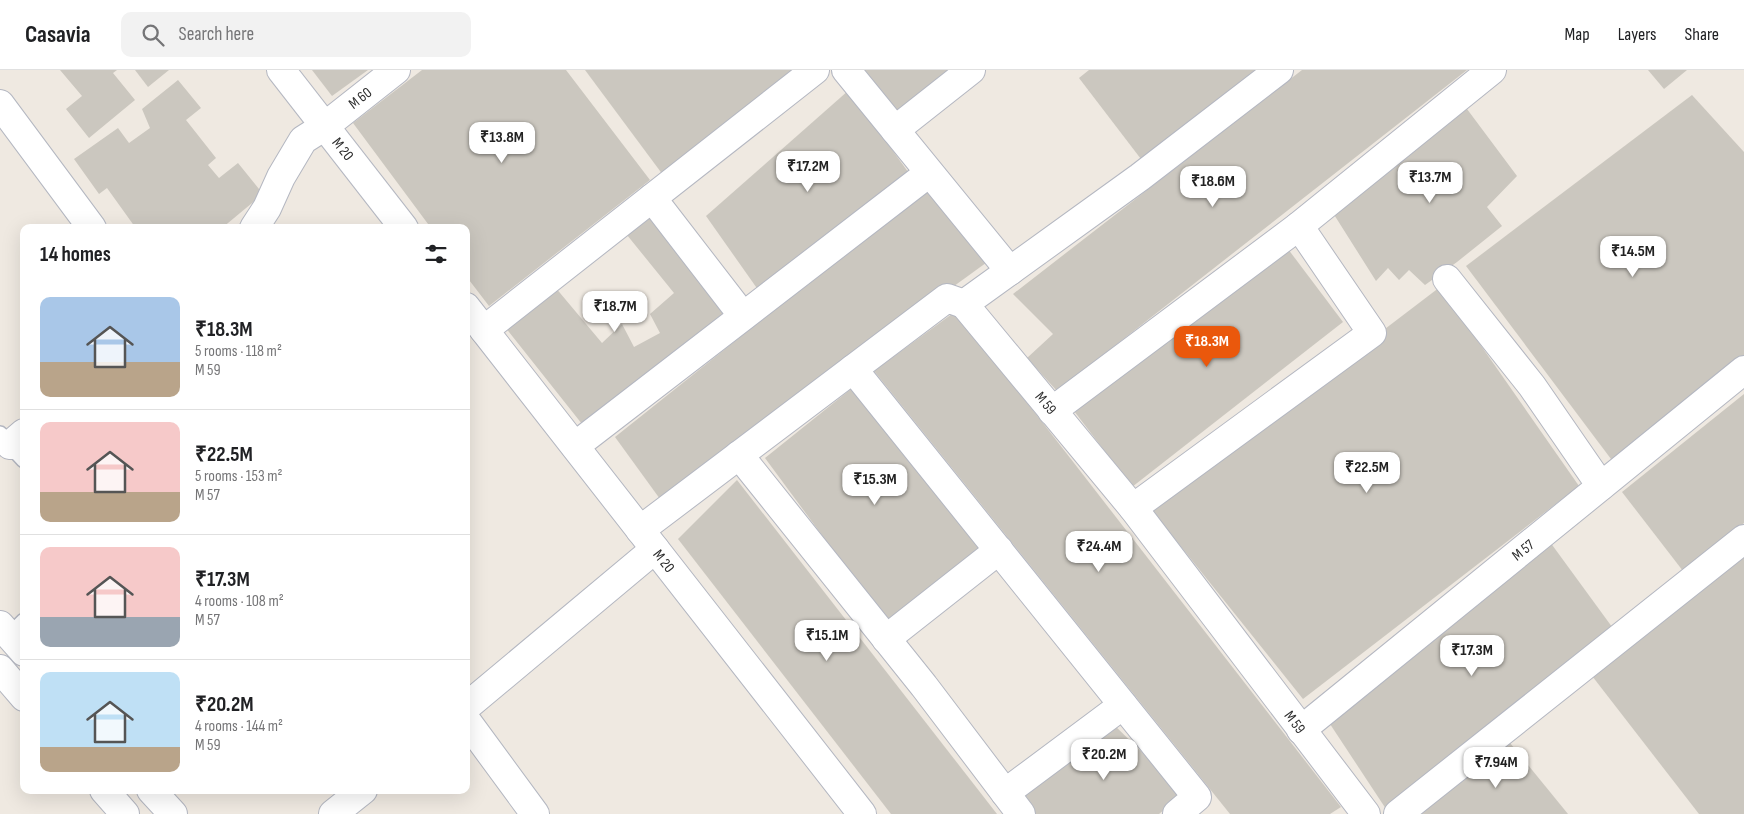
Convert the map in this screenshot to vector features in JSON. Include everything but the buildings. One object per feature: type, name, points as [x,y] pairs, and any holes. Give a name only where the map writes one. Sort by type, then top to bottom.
[{"type":"street","name":"M 20","points":[[281,70],[401,224]]},
{"type":"street","name":"M 60","points":[[257,224],[303,140],[325,126],[396,70]]},
{"type":"street","points":[[484,330],[815,70]]},
{"type":"street","points":[[846,70],[1010,271]]},
{"type":"street","points":[[895,130],[971,70]]},
{"type":"street","points":[[470,703],[739,455],[947,298],[964,304],[1140,177],[1279,70]]},
{"type":"street","points":[[1052,411],[1299,226],[1492,70]]},
{"type":"street","points":[[0,104],[89,224]]},
{"type":"street","points":[[575,446],[929,172]]},
{"type":"street","points":[[652,198],[744,316]]},
{"type":"street","points":[[1133,508],[1372,333],[1299,226]]},
{"type":"street","points":[[1447,279],[1532,386],[1600,486]]},
{"type":"street","name":"M 59","points":[[964,304],[1133,508],[1366,814]]},
{"type":"street","name":"M 20","points":[[470,312],[862,814]]},
{"type":"street","points":[[853,368],[1123,705],[1195,809]]},
{"type":"street","name":"M 57","points":[[1301,730],[1744,370]]},
{"type":"street","points":[[739,455],[886,639],[1013,804],[1123,705]]},
{"type":"street","points":[[1398,814],[1744,539]]},
{"type":"street","points":[[886,639],[999,550]]},
{"type":"street","points":[[0,669],[20,692]]},
{"type":"street","points":[[470,725],[535,814]]},
{"type":"street","points":[[108,794],[125,814]]},
{"type":"street","points":[[155,794],[173,814]]},
{"type":"street","points":[[333,814],[358,794]]}]
